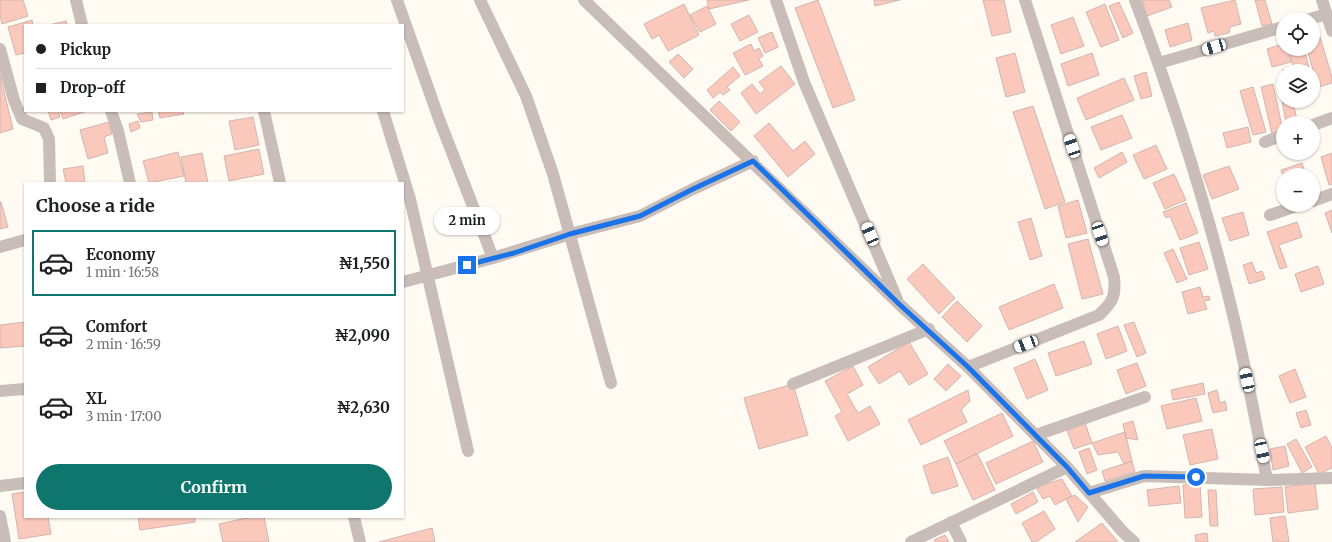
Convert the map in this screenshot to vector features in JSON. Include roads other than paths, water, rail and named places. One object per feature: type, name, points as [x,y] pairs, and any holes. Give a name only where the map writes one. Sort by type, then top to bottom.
[{"type":"street","points":[[76,0],[82,24]]},
{"type":"street","points":[[398,0],[439,119],[493,258]]},
{"type":"street","points":[[480,0],[526,96],[553,174],[611,383]]},
{"type":"street","points":[[584,0],[753,161],[899,304],[968,367],[1067,467],[1122,532],[1134,542]]},
{"type":"street","points":[[776,0],[804,82],[899,304]]},
{"type":"street","points":[[968,367],[1099,315],[1110,305],[1115,292],[1114,277],[1024,0]]},
{"type":"street","points":[[1135,0],[1159,63],[1191,161],[1235,322],[1268,480]]},
{"type":"street","points":[[1322,0],[1332,31]]},
{"type":"street","points":[[1320,16],[1327,14]]},
{"type":"street","points":[[1159,63],[1276,29]]},
{"type":"street","points":[[0,49],[14,100],[22,119],[44,128],[50,139],[50,182]]},
{"type":"street","points":[[111,112],[118,131],[130,182]]},
{"type":"street","points":[[264,112],[280,182]]},
{"type":"street","points":[[383,112],[410,199],[429,275],[468,451]]},
{"type":"street","points":[[1320,122],[1332,118]]},
{"type":"street","points":[[1265,142],[1276,138]]},
{"type":"street","points":[[404,282],[493,258],[570,234],[640,216],[753,161]]},
{"type":"street","points":[[1320,198],[1332,194]]},
{"type":"street","points":[[1270,215],[1279,212]]},
{"type":"street","points":[[0,247],[24,240]]},
{"type":"street","points":[[793,384],[928,329]]},
{"type":"street","points":[[0,391],[24,389]]},
{"type":"street","points":[[1036,435],[1145,397]]},
{"type":"street","points":[[911,542],[1067,467]]},
{"type":"street","points":[[1089,493],[1144,476],[1268,480],[1332,478]]},
{"type":"street","points":[[0,486],[24,483]]},
{"type":"street","points":[[0,516],[5,542]]},
{"type":"street","points":[[354,518],[360,542]]},
{"type":"street","points":[[951,522],[961,542]]}]
